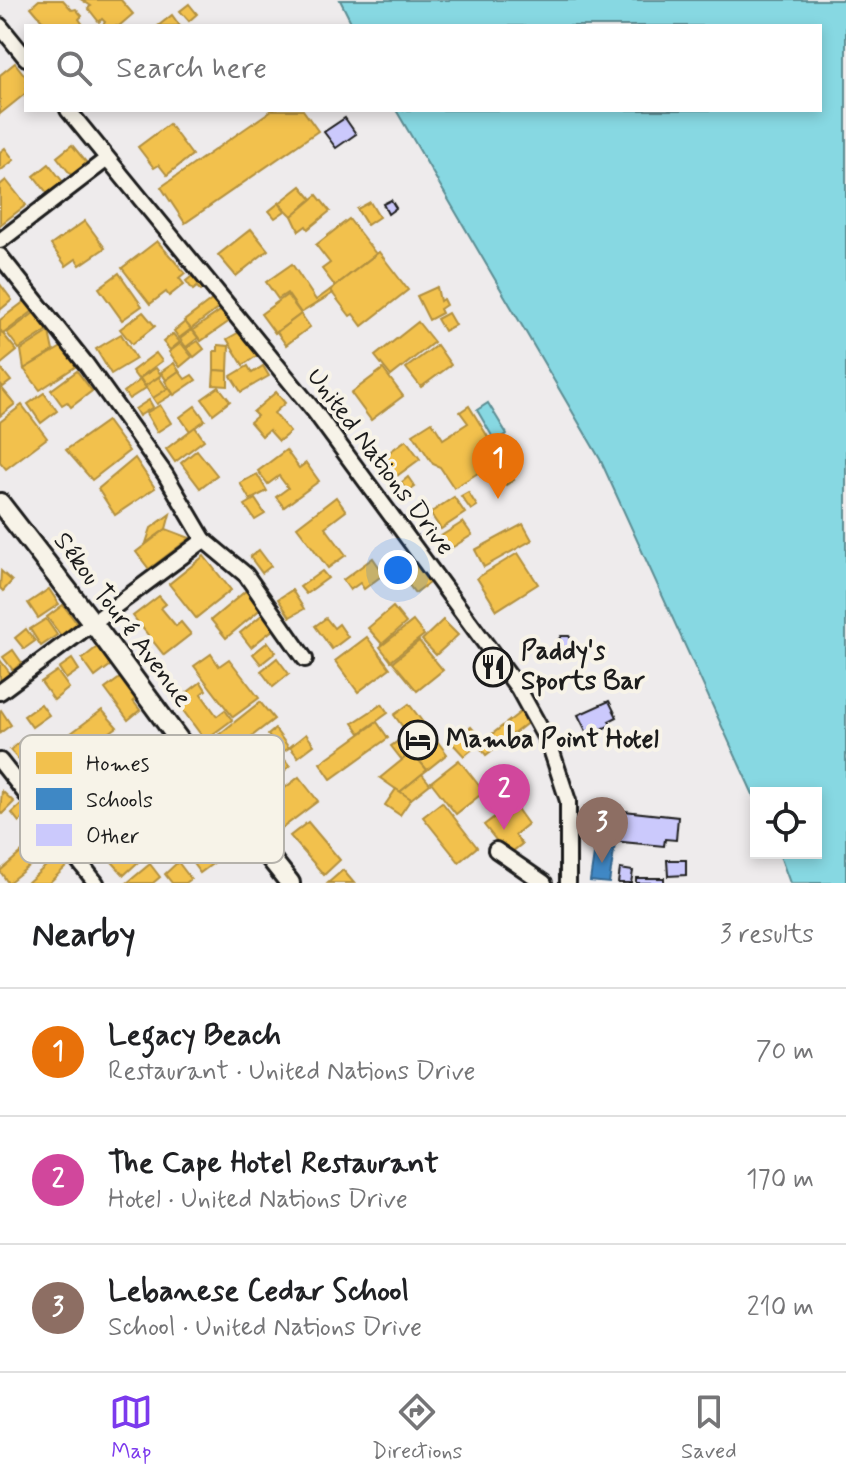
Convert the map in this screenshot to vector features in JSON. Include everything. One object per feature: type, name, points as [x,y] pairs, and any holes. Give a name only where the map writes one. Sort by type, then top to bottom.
[{"type":"main road","name":"Sékou Touré Avenue","points":[[0,503],[175,735]]},
{"type":"main road","name":"Sékou Touré Avenue","points":[[274,863],[290,883]]},
{"type":"street","points":[[0,26],[24,56]]},
{"type":"street","name":"United Nations Drive","points":[[70,112],[315,412],[518,688],[550,746],[568,801],[568,883]]},
{"type":"street","points":[[0,241],[107,159]]},
{"type":"street","points":[[0,256],[86,364],[139,437],[204,540],[246,575],[305,659]]},
{"type":"street","points":[[0,692],[204,540]]},
{"type":"street","points":[[0,761],[20,786]]},
{"type":"street","points":[[496,850],[544,883]]},
{"type":"street","points":[[80,863],[96,883]]},
{"type":"water","points":[[340,0],[846,0],[846,883],[790,883],[781,859],[822,859],[822,787],[750,788],[600,459],[397,112],[822,112],[822,24],[352,24]]},
{"type":"water","points":[[488,403],[507,434],[495,441],[477,410]]},
{"type":"building: Homes","points":[[39,0],[63,0],[82,16],[79,19],[83,24],[45,24],[31,7]]},
{"type":"building: Homes","points":[[82,0],[121,0],[133,14],[121,24],[104,24],[105,22],[102,19],[99,22],[88,8],[91,6]]},
{"type":"building: Homes","points":[[189,4],[197,14],[189,21],[180,11]]},
{"type":"building: Homes","points":[[172,15],[179,24],[161,24]]},
{"type":"building: Homes","points":[[15,63],[24,74],[24,95],[0,114],[0,75]]},
{"type":"building: Homes","points":[[269,112],[304,112],[318,131],[185,223],[161,187]]},
{"type":"building: Homes","points":[[169,124],[192,155],[167,175],[159,165],[154,168],[138,147]]},
{"type":"building: Homes","points":[[72,145],[91,168],[75,180],[57,157]]},
{"type":"building: Homes","points":[[5,148],[14,160],[0,171],[0,152]]},
{"type":"building: Homes","points":[[49,164],[63,182],[48,194],[34,176]]},
{"type":"building: Homes","points":[[6,180],[26,205],[0,225],[0,185]]},
{"type":"building: Homes","points":[[301,186],[312,199],[292,216],[279,203]]},
{"type":"building: Homes","points":[[317,195],[330,211],[308,229],[306,226],[299,231],[292,216]]},
{"type":"building: Homes","points":[[370,202],[379,217],[367,225],[357,209]]},
{"type":"building: Homes","points":[[279,203],[285,211],[275,218],[269,211]]},
{"type":"building: Homes","points":[[349,219],[376,254],[335,286],[322,269],[330,263],[316,245]]},
{"type":"building: Homes","points":[[85,221],[105,248],[80,265],[76,259],[66,266],[51,245]]},
{"type":"building: Homes","points":[[251,229],[268,250],[236,276],[218,255]]},
{"type":"building: Homes","points":[[157,241],[185,273],[179,278],[184,284],[169,296],[166,292],[150,304],[122,268]]},
{"type":"building: Homes","points":[[379,252],[408,290],[362,326],[330,290]]},
{"type":"building: Homes","points":[[292,264],[316,300],[330,290],[333,293],[301,313],[287,293],[278,299],[266,282]]},
{"type":"building: Homes","points":[[119,273],[142,306],[122,320],[99,288]]},
{"type":"building: Homes","points":[[196,273],[207,286],[201,291],[197,287],[193,290],[186,281]]},
{"type":"building: Homes","points":[[0,284],[12,300],[0,310]]},
{"type":"building: Homes","points":[[437,287],[440,301],[443,299],[446,305],[440,309],[442,313],[429,320],[417,296]]},
{"type":"building: Homes","points":[[287,295],[301,314],[275,333],[261,314]]},
{"type":"building: Homes","points":[[29,298],[37,308],[3,334],[0,320]]},
{"type":"building: Homes","points":[[213,299],[220,307],[191,329],[184,321]]},
{"type":"building: Homes","points":[[226,307],[234,318],[201,341],[193,330]]},
{"type":"building: Homes","points":[[38,310],[51,328],[19,349],[7,333]]},
{"type":"building: Homes","points":[[143,312],[155,326],[132,344],[120,329]]},
{"type":"building: Homes","points":[[448,313],[455,325],[444,331],[437,319]]},
{"type":"building: Homes","points":[[301,314],[310,327],[286,345],[277,332]]},
{"type":"building: Homes","points":[[185,322],[191,329],[179,338],[174,331]]},
{"type":"building: Homes","points":[[418,322],[434,342],[391,376],[375,356]]},
{"type":"building: Homes","points":[[0,330],[17,351],[0,365]]},
{"type":"building: Homes","points":[[192,330],[198,338],[186,347],[180,339]]},
{"type":"building: Homes","points":[[243,330],[258,355],[243,365],[227,339]]},
{"type":"building: Homes","points":[[49,332],[53,351],[24,369],[21,350]]},
{"type":"building: Homes","points":[[121,334],[136,359],[111,374],[96,349]]},
{"type":"building: Homes","points":[[173,334],[180,342],[170,350],[163,342]]},
{"type":"building: Homes","points":[[198,341],[204,349],[194,357],[187,348]]},
{"type":"building: Homes","points":[[181,343],[192,357],[180,367],[169,352]]},
{"type":"building: Homes","points":[[65,345],[78,365],[40,390],[24,369]]},
{"type":"building: Homes","points":[[218,345],[229,346],[228,371],[214,370],[214,351],[218,351]]},
{"type":"building: Homes","points":[[437,345],[451,365],[421,387],[406,368]]},
{"type":"building: Homes","points":[[156,353],[162,361],[138,379],[132,371]]},
{"type":"building: Homes","points":[[174,363],[179,371],[166,380],[161,372]]},
{"type":"building: Homes","points":[[248,366],[252,373],[263,366],[269,376],[241,392],[231,376]]},
{"type":"building: Homes","points":[[0,367],[11,381],[3,387],[0,383]]},
{"type":"building: Homes","points":[[156,368],[161,375],[145,386],[140,378]]},
{"type":"building: Homes","points":[[383,369],[403,396],[371,420],[351,393]]},
{"type":"building: Homes","points":[[214,370],[228,371],[228,386],[213,385]]},
{"type":"building: Homes","points":[[77,371],[92,391],[71,407],[67,402],[62,405],[51,390]]},
{"type":"building: Homes","points":[[179,371],[185,379],[192,375],[196,380],[174,395],[165,381]]},
{"type":"building: Homes","points":[[159,377],[167,389],[153,398],[145,386]]},
{"type":"building: Homes","points":[[140,380],[146,388],[129,399],[124,392]]},
{"type":"building: Homes","points":[[0,386],[15,404],[0,416]]},
{"type":"building: Homes","points":[[219,387],[230,401],[213,414],[202,399]]},
{"type":"building: Homes","points":[[169,388],[173,394],[157,404],[153,398]]},
{"type":"building: Homes","points":[[276,392],[285,403],[274,413],[290,432],[279,441],[269,430],[262,436],[250,422],[257,416],[253,412]]},
{"type":"building: Homes","points":[[44,393],[57,411],[41,423],[28,404]]},
{"type":"building: Homes","points":[[149,400],[153,407],[139,416],[135,409]]},
{"type":"building: Homes","points":[[22,405],[47,438],[6,469],[0,462],[0,422]]},
{"type":"building: Homes","points":[[160,405],[171,423],[157,432],[146,413]]},
{"type":"building: Homes","points":[[195,406],[205,420],[190,431],[180,417]]},
{"type":"building: Homes","points":[[469,406],[496,450],[481,460],[486,468],[454,488],[413,434],[432,422],[443,439],[468,423],[460,412]]},
{"type":"building: Homes","points":[[107,421],[129,451],[92,480],[66,450]]},
{"type":"building: Homes","points":[[195,427],[204,440],[175,462],[166,449]]},
{"type":"building: Homes","points":[[406,440],[420,459],[394,478],[380,459]]},
{"type":"building: Homes","points":[[197,450],[217,475],[200,488],[181,463]]},
{"type":"building: Homes","points":[[286,450],[299,468],[306,463],[319,481],[284,507],[276,497],[288,488],[279,476],[268,484],[258,471]]},
{"type":"building: Homes","points":[[135,458],[155,488],[115,515],[98,489]]},
{"type":"building: Homes","points":[[504,463],[514,480],[506,485],[495,469]]},
{"type":"building: Homes","points":[[257,474],[267,491],[250,500],[240,483]]},
{"type":"building: Homes","points":[[408,477],[415,487],[408,492],[401,483]]},
{"type":"building: Homes","points":[[468,492],[477,506],[471,510],[461,496]]},
{"type":"building: Homes","points":[[336,497],[346,511],[325,527],[346,555],[328,568],[297,527]]},
{"type":"building: Homes","points":[[454,497],[465,513],[441,529],[430,513]]},
{"type":"building: Homes","points":[[255,499],[265,514],[255,520],[245,505]]},
{"type":"building: Homes","points":[[170,514],[166,529],[146,543],[151,528]]},
{"type":"building: Homes","points":[[463,522],[472,535],[450,549],[441,536]]},
{"type":"building: Homes","points":[[523,524],[532,540],[484,567],[475,550]]},
{"type":"building: Homes","points":[[166,529],[190,538],[149,569],[136,552]]},
{"type":"building: Homes","points":[[259,550],[271,566],[262,573],[250,557]]},
{"type":"building: Homes","points":[[410,550],[433,580],[415,593],[392,563]]},
{"type":"building: Homes","points":[[518,553],[538,584],[497,610],[477,578]]},
{"type":"building: Homes","points":[[204,556],[231,590],[196,618],[169,584]]},
{"type":"building: Homes","points":[[373,558],[384,574],[364,589],[360,583],[350,590],[343,580]]},
{"type":"building: Homes","points":[[1,571],[12,581],[3,591],[0,588]]},
{"type":"building: Homes","points":[[322,571],[328,578],[306,594],[300,587]]},
{"type":"building: Homes","points":[[49,589],[59,604],[38,618],[28,603]]},
{"type":"building: Homes","points":[[248,589],[263,607],[226,638],[211,620]]},
{"type":"building: Homes","points":[[292,590],[304,609],[290,617],[278,599]]},
{"type":"building: Homes","points":[[159,596],[166,604],[161,608],[176,626],[181,622],[191,634],[164,655],[133,616]]},
{"type":"building: Homes","points":[[63,605],[78,625],[62,637],[47,617]]},
{"type":"building: Homes","points":[[393,607],[406,623],[382,644],[368,628]]},
{"type":"building: Homes","points":[[263,614],[275,628],[251,647],[240,633]]},
{"type":"building: Homes","points":[[326,618],[334,628],[339,624],[348,637],[332,649],[315,626]]},
{"type":"building: Homes","points":[[46,619],[57,635],[41,646],[30,629]]},
{"type":"building: Homes","points":[[443,620],[458,635],[436,655],[422,640]]},
{"type":"building: Homes","points":[[413,621],[424,635],[391,661],[380,647]]},
{"type":"building: Homes","points":[[26,629],[35,641],[24,649],[15,638]]},
{"type":"building: Homes","points":[[367,637],[390,668],[358,692],[335,661]]},
{"type":"building: Homes","points":[[419,641],[443,670],[417,691],[393,662]]},
{"type":"building: Homes","points":[[268,642],[276,652],[261,664],[253,654]]},
{"type":"building: Homes","points":[[101,644],[115,662],[95,677],[82,659]]},
{"type":"building: Homes","points":[[13,650],[22,663],[13,670],[3,657]]},
{"type":"building: Homes","points":[[211,654],[219,666],[229,659],[259,698],[233,717],[194,666]]},
{"type":"building: Homes","points":[[277,658],[289,674],[273,687],[261,671]]},
{"type":"building: Homes","points":[[72,659],[79,670],[66,679],[59,668]]},
{"type":"building: Homes","points":[[0,660],[10,673],[0,681]]},
{"type":"building: Homes","points":[[57,671],[69,688],[54,700],[41,682]]},
{"type":"building: Homes","points":[[124,675],[139,696],[133,701],[140,710],[128,720],[105,689]]},
{"type":"building: Homes","points":[[201,682],[206,690],[201,694],[217,716],[225,710],[232,720],[212,735],[201,735],[176,701]]},
{"type":"building: Homes","points":[[260,702],[274,719],[253,735],[218,735]]},
{"type":"building: Homes","points":[[41,704],[49,715],[32,727],[24,716]]},
{"type":"building: Homes","points":[[382,704],[388,713],[360,733],[353,723]]},
{"type":"building: Homes","name":"Mamba Point Hotel","points":[[409,704],[447,754],[427,770],[412,752],[402,760],[391,746],[408,734],[394,715]]},
{"type":"building: Homes","points":[[102,710],[117,727],[106,735],[68,735]]},
{"type":"building: Homes","points":[[0,711],[11,725],[0,733]]},
{"type":"building: Homes","points":[[522,711],[530,721],[486,755],[478,745]]},
{"type":"building: Homes","points":[[377,722],[388,738],[331,779],[320,763]]},
{"type":"building: Homes","points":[[471,727],[483,741],[464,756],[452,743]]},
{"type":"building: Homes","points":[[306,734],[314,745],[298,757],[290,747]]},
{"type":"building: Homes","points":[[20,741],[20,761],[10,750]]},
{"type":"building: Homes","points":[[412,752],[427,770],[400,792],[380,778]]},
{"type":"building: Homes","points":[[459,760],[484,792],[456,814],[431,782]]},
{"type":"building: Homes","points":[[422,774],[430,784],[411,799],[400,792]]},
{"type":"building: Homes","points":[[299,777],[318,801],[284,827],[284,789]]},
{"type":"building: Homes","points":[[396,789],[411,799],[400,815],[385,805]]},
{"type":"building: Homes","points":[[2,791],[14,802],[2,814],[0,812]]},
{"type":"building: Homes","points":[[442,802],[477,847],[459,862],[423,817]]},
{"type":"building: Homes","points":[[513,803],[528,824],[515,835],[522,844],[508,855],[484,825]]},
{"type":"building: Homes","points":[[20,806],[20,821],[19,822],[12,813]]},
{"type":"building: Homes","points":[[308,822],[340,860],[324,875],[290,836]]},
{"type":"building: Homes","points":[[20,854],[20,863],[33,863],[8,883],[0,871]]},
{"type":"building: Homes","points":[[49,863],[64,863],[67,866],[49,883],[27,883]]},
{"type":"building: Homes","points":[[113,863],[137,863],[124,875]]},
{"type":"building: Homes","points":[[179,863],[191,879],[186,883],[172,883],[165,874]]},
{"type":"building: Homes","points":[[192,863],[214,863],[200,873]]},
{"type":"building: Homes","points":[[150,864],[160,877],[153,883],[127,883]]},
{"type":"building: Homes","points":[[343,870],[354,883],[328,883]]},
{"type":"building: Schools","points":[[596,841],[615,844],[609,883],[590,881]]},
{"type":"building: Other","points":[[345,118],[356,134],[336,148],[324,132]]},
{"type":"building: Other","points":[[391,200],[396,208],[388,214],[383,204]]},
{"type":"building: Other","points":[[561,636],[569,636],[573,642],[572,650],[565,653],[558,649],[557,642]]},
{"type":"building: Other","points":[[609,701],[617,717],[609,721],[611,725],[588,735],[578,715]]},
{"type":"building: Other","points":[[600,804],[610,806],[606,832],[597,830]]},
{"type":"building: Other","points":[[615,810],[678,817],[676,840],[665,839],[664,846],[612,841]]},
{"type":"building: Other","points":[[667,860],[686,860],[686,875],[668,876]]},
{"type":"building: Other","points":[[620,869],[633,871],[631,883],[618,883]]},
{"type":"building: Other","points":[[636,878],[664,878],[664,883],[636,883]]},
{"type":"place","name":"Legacy Beach","points":[[498,499]]},
{"type":"place","name":"Paddy's Sports Bar","points":[[493,667]]},
{"type":"place","name":"Mamba Point Hotel","points":[[418,740]]},
{"type":"place","name":"The Cape Hotel Restaurant","points":[[504,830]]},
{"type":"place","name":"Lebanese Cedar School","points":[[602,863]]}]
